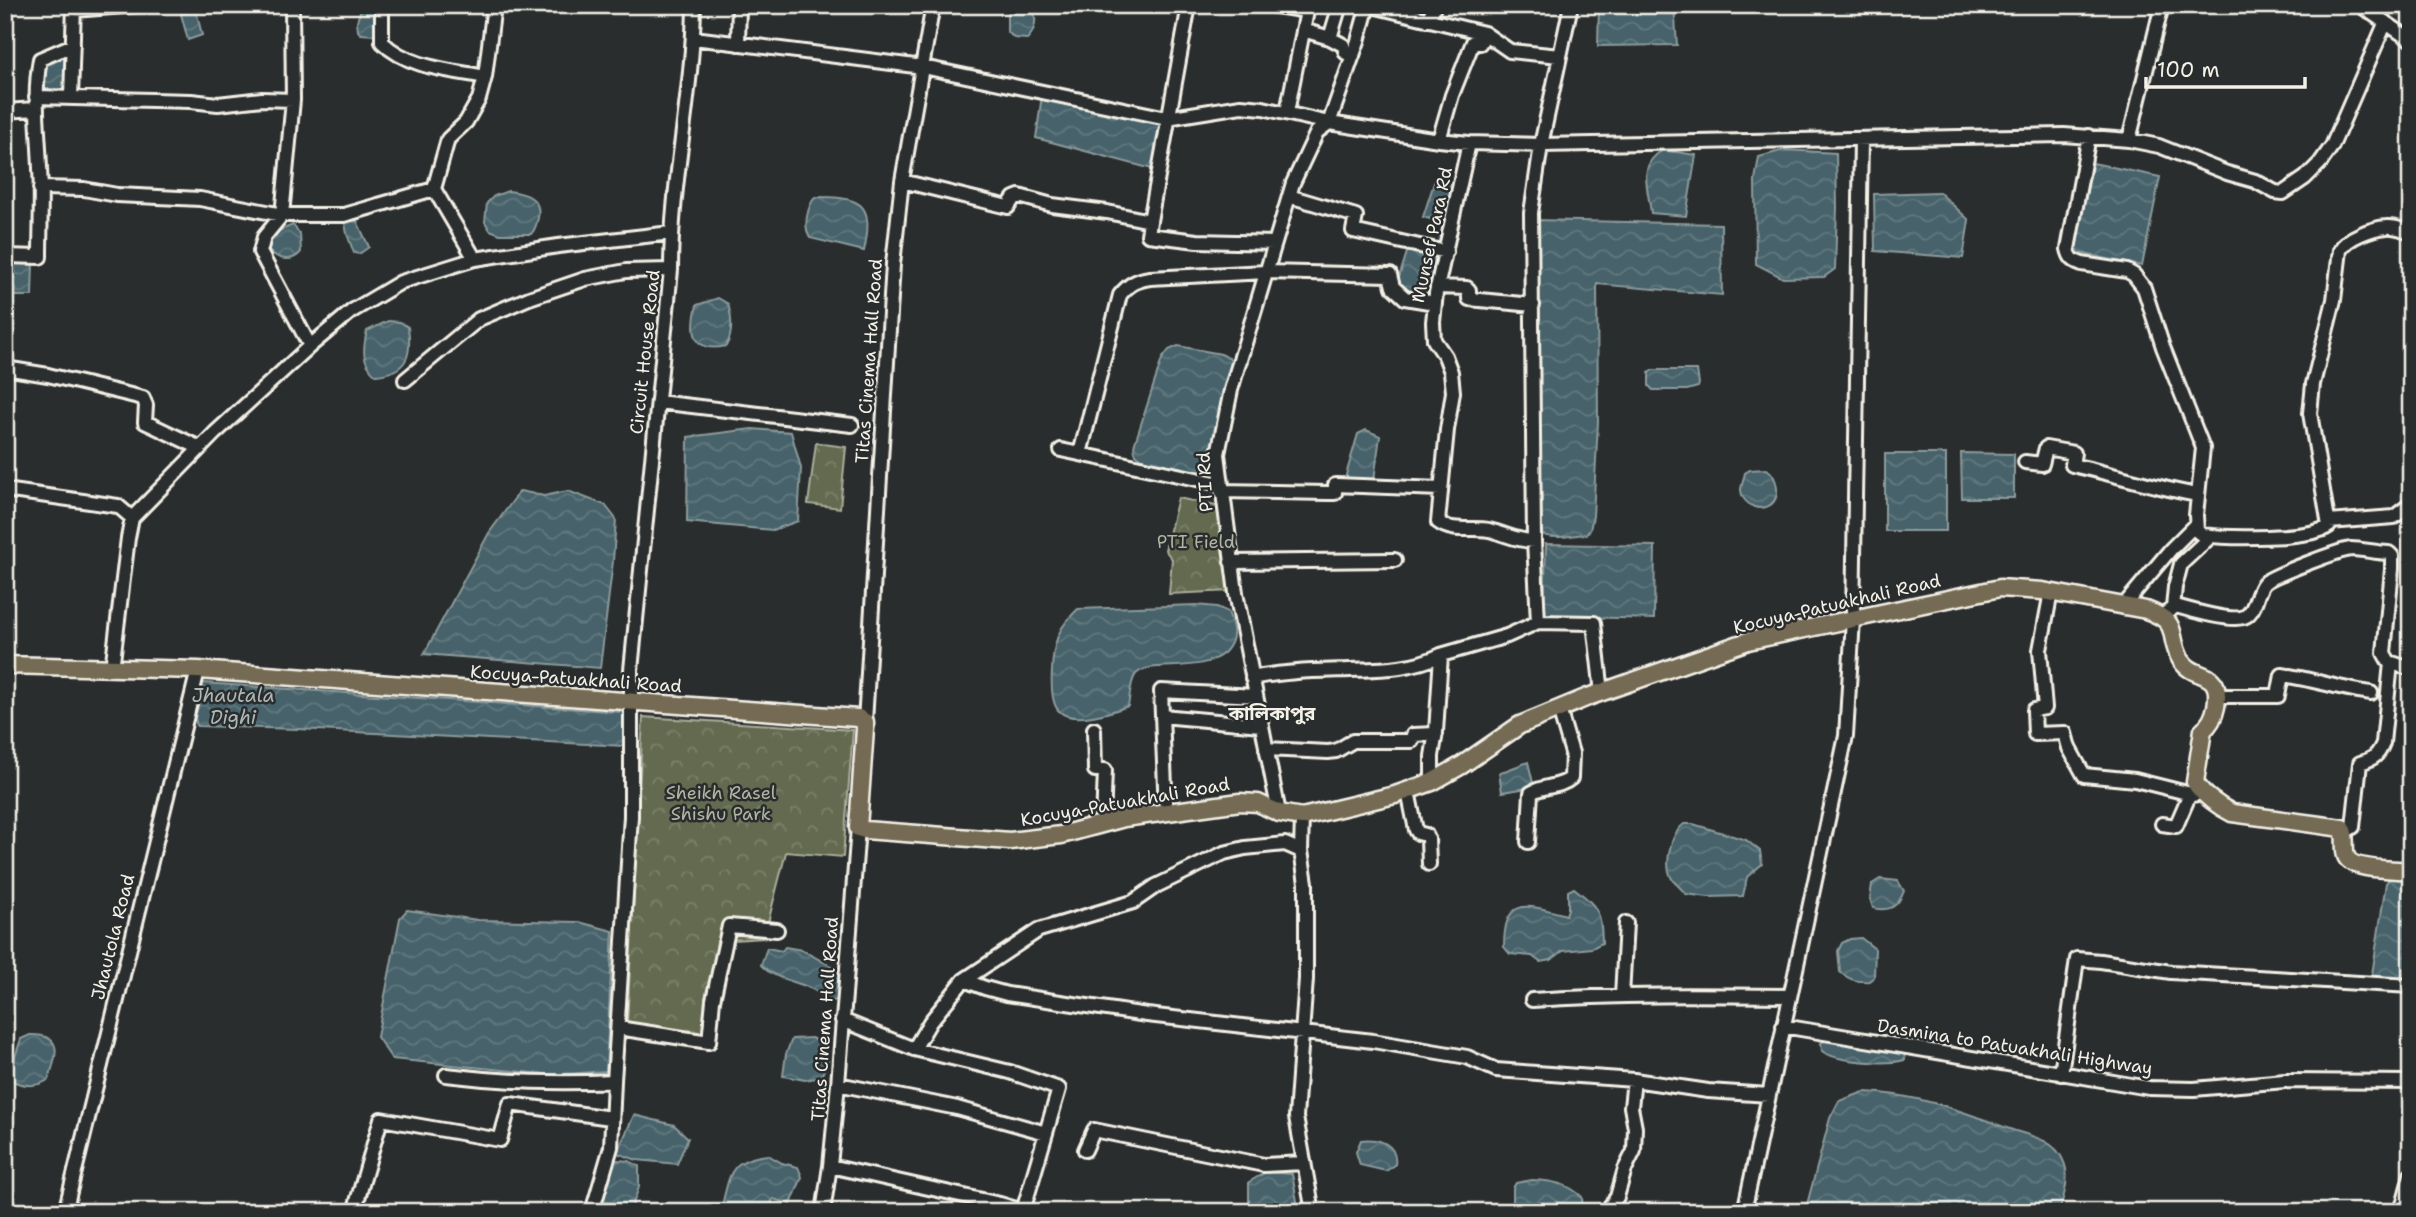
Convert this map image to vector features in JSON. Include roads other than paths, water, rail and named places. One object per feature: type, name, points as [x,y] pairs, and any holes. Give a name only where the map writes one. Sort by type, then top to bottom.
[{"type":"main road","name":"Kocuya-Patuakhali Road","points":[[858,828],[864,831],[1010,841],[1061,835],[1103,823],[1166,811],[1240,802],[1258,803],[1279,813],[1302,817],[1408,791],[1432,782],[1520,725],[1748,641],[2000,588],[2051,592],[2168,612]]},
{"type":"main road","points":[[2168,612],[2182,661],[2213,680],[2218,696],[2210,725],[2203,730],[2195,782],[2198,793],[2232,813],[2342,828],[2346,856],[2354,864],[2371,868],[2411,870]]},
{"type":"main road","name":"Kocuya-Patuakhali Road","points":[[5,665],[198,670],[848,717],[865,722]]},
{"type":"main road","points":[[858,828],[865,722]]},
{"type":"street","points":[[71,98],[74,8],[137,5]]},
{"type":"street","points":[[292,5],[293,100],[282,215],[264,237],[260,251],[310,346]]},
{"type":"street","points":[[382,5],[383,42],[393,53],[408,60],[485,77]]},
{"type":"street","points":[[475,259],[434,189],[448,139],[466,122],[479,99],[485,77],[494,5]]},
{"type":"street","name":"Circuit House Road","points":[[592,1212],[611,1147],[631,816],[631,670],[671,270],[671,233],[694,38],[694,5]]},
{"type":"street","points":[[738,44],[739,5]]},
{"type":"street","name":"Titas Cinema Hall Road","points":[[865,722],[893,264],[902,181],[933,5]]},
{"type":"street","points":[[1189,5],[1148,235],[1197,241],[1275,243]]},
{"type":"street","points":[[1270,5],[1307,12],[1287,112]]},
{"type":"street","points":[[1330,38],[1340,5]]},
{"type":"street","points":[[1368,5],[1485,34],[1510,51],[1560,56]]},
{"type":"street","name":"PTI Rd","points":[[1279,813],[1231,562],[1218,454],[1231,390],[1289,196],[1317,132],[1329,123],[1368,5]]},
{"type":"street","points":[[1428,20],[1435,5]]},
{"type":"street","points":[[1538,622],[1534,541],[1531,214],[1542,145],[1571,5]]},
{"type":"street","points":[[2129,140],[2162,5]]},
{"type":"street","points":[[2360,5],[2411,40]]},
{"type":"street","points":[[694,38],[923,67],[1167,118],[1241,106],[1287,112],[1329,123],[1469,144],[2089,136],[2160,146],[2283,193],[2305,178],[2332,146],[2385,24]]},
{"type":"street","points":[[1303,30],[1330,38],[1353,56]]},
{"type":"street","points":[[1439,140],[1452,95],[1473,41],[1480,43],[1485,34]]},
{"type":"street","points":[[5,256],[40,257],[36,103],[40,59],[73,46]]},
{"type":"street","points":[[5,111],[71,98],[218,104],[262,99],[293,100]]},
{"type":"street","points":[[2089,136],[2069,255],[2075,262],[2082,264],[2127,271],[2134,275],[2144,288],[2163,346],[2203,448],[2196,524],[2199,533],[2211,536],[2280,537],[2309,534],[2325,529],[2329,522],[2310,413],[2313,384],[2334,300],[2340,250],[2344,243],[2373,231],[2389,227],[2411,232]]},
{"type":"street","points":[[1744,1212],[1846,736],[1853,619],[1861,140]]},
{"type":"street","name":"Munsef Para Rd","points":[[1469,144],[1435,303],[1434,340],[1445,356],[1451,372],[1453,392],[1438,522],[1444,527],[1487,530],[1508,535],[1515,540],[1534,541]]},
{"type":"street","points":[[902,181],[1008,208],[1014,198],[1019,196],[1052,205],[1150,221]]},
{"type":"street","points":[[40,188],[84,189],[117,195],[188,197],[282,215],[344,215],[434,189]]},
{"type":"street","points":[[1289,196],[1356,216],[1353,231],[1446,252]]},
{"type":"street","points":[[113,669],[132,518],[200,448],[310,346],[352,312],[401,282],[475,259],[671,233]]},
{"type":"street","points":[[405,380],[479,319],[529,298],[585,279],[626,271],[671,270]]},
{"type":"street","points":[[1080,454],[1120,295],[1127,286],[1137,280],[1266,272],[1390,275],[1393,287],[1405,298],[1435,303]]},
{"type":"street","points":[[1437,287],[1467,288],[1469,299],[1533,304]]},
{"type":"street","points":[[5,368],[48,375],[143,398],[146,405],[145,422],[200,448]]},
{"type":"street","points":[[658,402],[852,425]]},
{"type":"street","points":[[2025,462],[2042,464],[2046,448],[2074,453],[2072,465],[2165,490],[2198,495]]},
{"type":"street","points":[[1060,450],[1221,487],[1328,493],[1335,493],[1335,485],[1441,489]]},
{"type":"street","points":[[5,490],[118,506],[132,518]]},
{"type":"street","points":[[2329,522],[2394,517],[2411,504]]},
{"type":"street","points":[[2124,605],[2171,548],[2196,524]]},
{"type":"street","points":[[2168,612],[2181,564],[2211,536]]},
{"type":"street","points":[[2168,612],[2176,606],[2241,618],[2251,610],[2262,585],[2268,579],[2349,549],[2389,554],[2392,556],[2392,569],[2384,653],[2391,663],[2411,669]]},
{"type":"street","points":[[1231,562],[1395,560]]},
{"type":"street","points":[[2051,592],[2040,650],[2045,708],[2034,710],[2035,734],[2064,733],[2084,775],[2135,780],[2198,793],[2176,826],[2162,824]]},
{"type":"street","points":[[1252,678],[1310,671],[1408,667],[1507,636],[1538,622],[1594,623],[1602,693]]},
{"type":"street","points":[[1432,782],[1441,655]]},
{"type":"street","points":[[2344,832],[2353,827],[2360,764],[2379,754],[2384,743],[2391,663]]},
{"type":"street","name":"Jhautola Road","points":[[65,1212],[198,670]]},
{"type":"street","points":[[2218,696],[2278,696],[2282,675],[2313,679],[2339,689],[2371,692]]},
{"type":"street","points":[[1166,811],[1161,691],[1255,696]]},
{"type":"street","points":[[1528,842],[1531,793],[1567,782],[1571,778],[1572,753],[1559,709]]},
{"type":"street","points":[[1162,716],[1261,725]]},
{"type":"street","points":[[1094,729],[1095,770],[1105,770],[1103,823]]},
{"type":"street","points":[[1266,750],[1328,752],[1336,751],[1353,741],[1412,741],[1413,735],[1436,734]]},
{"type":"street","points":[[1408,791],[1416,830],[1429,839],[1429,864]]},
{"type":"street","points":[[1302,817],[1301,851],[1306,883],[1307,929],[1296,1117],[1313,1212]]},
{"type":"street","name":"Titas Cinema Hall Road","points":[[823,1212],[838,1084],[858,828]]},
{"type":"street","points":[[914,1049],[930,1022],[964,980],[1039,930],[1133,902],[1156,886],[1224,853],[1285,844],[1301,851]]},
{"type":"street","points":[[1622,996],[1626,923]]},
{"type":"street","points":[[618,1028],[709,1042],[713,1000],[729,926],[777,930]]},
{"type":"street","points":[[2061,1074],[2077,960],[2171,972],[2411,986]]},
{"type":"street","points":[[964,980],[1007,994],[1147,1015],[1374,1041],[1467,1057],[1496,1070],[1634,1080],[1708,1091],[1769,1096]]},
{"type":"street","points":[[1532,1000],[1572,996],[1672,994],[1789,996]]},
{"type":"street","points":[[830,1166],[1023,1211],[1059,1089],[1010,1072],[914,1049],[842,1020]]},
{"type":"street","name":"Dasmina to Patuakhali Highway","points":[[1783,1026],[2138,1086],[2172,1088],[2285,1081],[2411,1082]]},
{"type":"street","points":[[446,1076],[491,1081],[614,1081]]},
{"type":"street","points":[[1609,1212],[1634,1151],[1635,1128],[1631,1107],[1634,1080]]},
{"type":"street","points":[[838,1084],[957,1108],[1046,1133]]},
{"type":"street","points":[[354,1212],[381,1119],[500,1140],[510,1104],[611,1118]]},
{"type":"street","points":[[1085,1150],[1094,1130],[1264,1165],[1304,1163]]},
{"type":"street","points":[[2401,1212],[2411,1175]]},
{"type":"water","points":[[379,5],[377,32],[374,35],[361,34],[357,21],[362,6]]},
{"type":"water","points":[[1599,5],[1674,5],[1677,45],[1598,46]]},
{"type":"water","points":[[1015,6],[1029,10],[1034,15],[1034,26],[1027,39],[1014,38],[1007,31],[1007,15]]},
{"type":"water","points":[[196,10],[202,35],[188,40],[181,14]]},
{"type":"water","points":[[65,55],[69,60],[68,93],[42,93],[44,60]]},
{"type":"water","points":[[1042,95],[1163,121],[1156,170],[1036,138]]},
{"type":"water","points":[[1663,150],[1696,155],[1686,216],[1651,213],[1647,170],[1655,156]]},
{"type":"water","points":[[1784,150],[1836,153],[1835,269],[1824,277],[1783,278],[1756,264],[1755,180],[1759,157]]},
{"type":"water","points":[[2093,163],[2160,177],[2142,266],[2074,252]]},
{"type":"water","points":[[1435,180],[1457,185],[1448,224],[1423,217]]},
{"type":"water","points":[[508,191],[526,195],[538,206],[538,218],[531,234],[500,234],[490,230],[485,222],[487,203],[494,196]]},
{"type":"water","points":[[1939,192],[1969,220],[1963,258],[1875,251],[1874,194]]},
{"type":"water","points":[[815,197],[843,198],[860,205],[867,221],[864,251],[810,238],[807,217]]},
{"type":"water","points":[[1532,220],[1721,224],[1722,295],[1597,284],[1598,422],[1593,516],[1590,530],[1586,534],[1556,537],[1540,533]]},
{"type":"water","points":[[357,221],[369,247],[359,254],[354,253],[345,223]]},
{"type":"water","points":[[293,225],[300,234],[301,252],[294,258],[285,259],[269,251],[268,245],[274,233]]},
{"type":"water","points":[[1408,249],[1440,254],[1432,287],[1426,297],[1412,298],[1397,284]]},
{"type":"water","points":[[10,261],[33,262],[32,296],[9,296]]},
{"type":"water","points":[[718,298],[728,304],[731,331],[726,346],[714,348],[700,343],[696,338],[694,323],[697,305]]},
{"type":"water","points":[[388,321],[400,322],[408,327],[408,354],[401,366],[395,370],[376,375],[364,354],[367,331]]},
{"type":"water","points":[[1178,346],[1221,354],[1231,359],[1234,369],[1213,467],[1210,474],[1206,475],[1152,463],[1135,452],[1134,446],[1162,359],[1169,350]]},
{"type":"water","points":[[1653,370],[1697,370],[1698,387],[1687,390],[1653,390],[1649,386],[1649,373]]},
{"type":"water","points":[[752,429],[791,432],[801,468],[798,521],[773,530],[687,522],[688,437]]},
{"type":"water","points":[[1366,430],[1380,436],[1374,480],[1350,480],[1346,475],[1358,434]]},
{"type":"water","points":[[1961,453],[2014,454],[2014,498],[1962,498]]},
{"type":"water","points":[[1885,454],[1946,454],[1946,531],[1885,531]]},
{"type":"water","points":[[1767,469],[1776,483],[1775,500],[1766,507],[1754,507],[1746,502],[1742,494],[1745,473]]},
{"type":"water","points":[[520,491],[544,496],[568,491],[605,505],[616,519],[600,668],[424,654],[489,533]]},
{"type":"water","points":[[1546,544],[1655,546],[1654,619],[1544,616]]},
{"type":"water","points":[[1196,605],[1217,607],[1228,612],[1233,633],[1225,652],[1203,663],[1143,670],[1134,677],[1128,706],[1121,709],[1083,717],[1065,715],[1059,711],[1055,705],[1052,686],[1054,652],[1062,628],[1078,609]]},
{"type":"water","name":"Jhautala Dighi","points":[[203,683],[622,712],[625,717],[624,746],[197,726],[195,718]]},
{"type":"water","points":[[1528,762],[1534,787],[1502,792],[1499,773]]},
{"type":"water","points":[[1684,824],[1693,824],[1746,840],[1760,851],[1762,864],[1747,877],[1743,896],[1708,897],[1686,894],[1674,881],[1669,871],[1669,856],[1672,841]]},
{"type":"water","points":[[2411,874],[2411,985],[2371,981],[2386,883],[2393,875]]},
{"type":"water","points":[[1880,879],[1898,881],[1904,891],[1899,901],[1889,909],[1873,908],[1870,899],[1872,884]]},
{"type":"water","points":[[1574,888],[1597,911],[1602,943],[1592,948],[1563,951],[1551,960],[1540,962],[1532,956],[1510,954],[1504,947],[1505,931],[1513,912],[1529,907],[1566,915],[1568,891]]},
{"type":"water","points":[[407,910],[478,920],[579,922],[613,931],[606,1071],[553,1075],[392,1059],[377,1037],[400,918]]},
{"type":"water","points":[[1861,938],[1875,949],[1874,977],[1869,981],[1853,980],[1840,972],[1838,951],[1842,943]]},
{"type":"water","points":[[785,947],[802,950],[836,969],[840,974],[840,1000],[827,1001],[812,989],[776,976],[761,965],[767,948],[782,951]]},
{"type":"water","points":[[30,1035],[49,1038],[55,1048],[55,1055],[48,1080],[30,1085],[13,1081],[11,1069],[21,1039]]},
{"type":"water","points":[[811,1038],[825,1044],[828,1060],[821,1077],[805,1080],[783,1076],[786,1054],[792,1039]]},
{"type":"water","points":[[1828,1039],[1904,1052],[1905,1060],[1875,1062],[1838,1058],[1822,1051],[1821,1043]]},
{"type":"water","points":[[1864,1092],[1900,1096],[1970,1114],[2052,1146],[2063,1160],[2066,1173],[2066,1186],[2059,1212],[1805,1212],[1830,1118],[1839,1101]]},
{"type":"water","points":[[634,1115],[674,1125],[688,1138],[677,1164],[637,1160],[617,1153]]},
{"type":"water","points":[[1361,1140],[1386,1144],[1393,1152],[1395,1165],[1386,1171],[1360,1165],[1356,1152]]},
{"type":"water","points":[[768,1155],[782,1163],[798,1167],[802,1177],[791,1204],[773,1199],[768,1212],[720,1212],[729,1179],[737,1166],[754,1157]]},
{"type":"water","points":[[617,1160],[629,1161],[639,1166],[639,1187],[630,1212],[597,1212],[612,1167]]},
{"type":"water","points":[[1266,1172],[1292,1174],[1299,1212],[1249,1212],[1249,1182]]},
{"type":"water","points":[[1532,1180],[1553,1182],[1571,1189],[1582,1197],[1583,1212],[1513,1212],[1513,1188],[1516,1183]]},
{"type":"district","name":"কালিকাপুর","points":[[1272,713]]},
{"type":"park label","name":"PTI Field","points":[[1196,542]]},
{"type":"park label","name":"Sheikh Rasel Shishu Park","points":[[721,803]]}]
